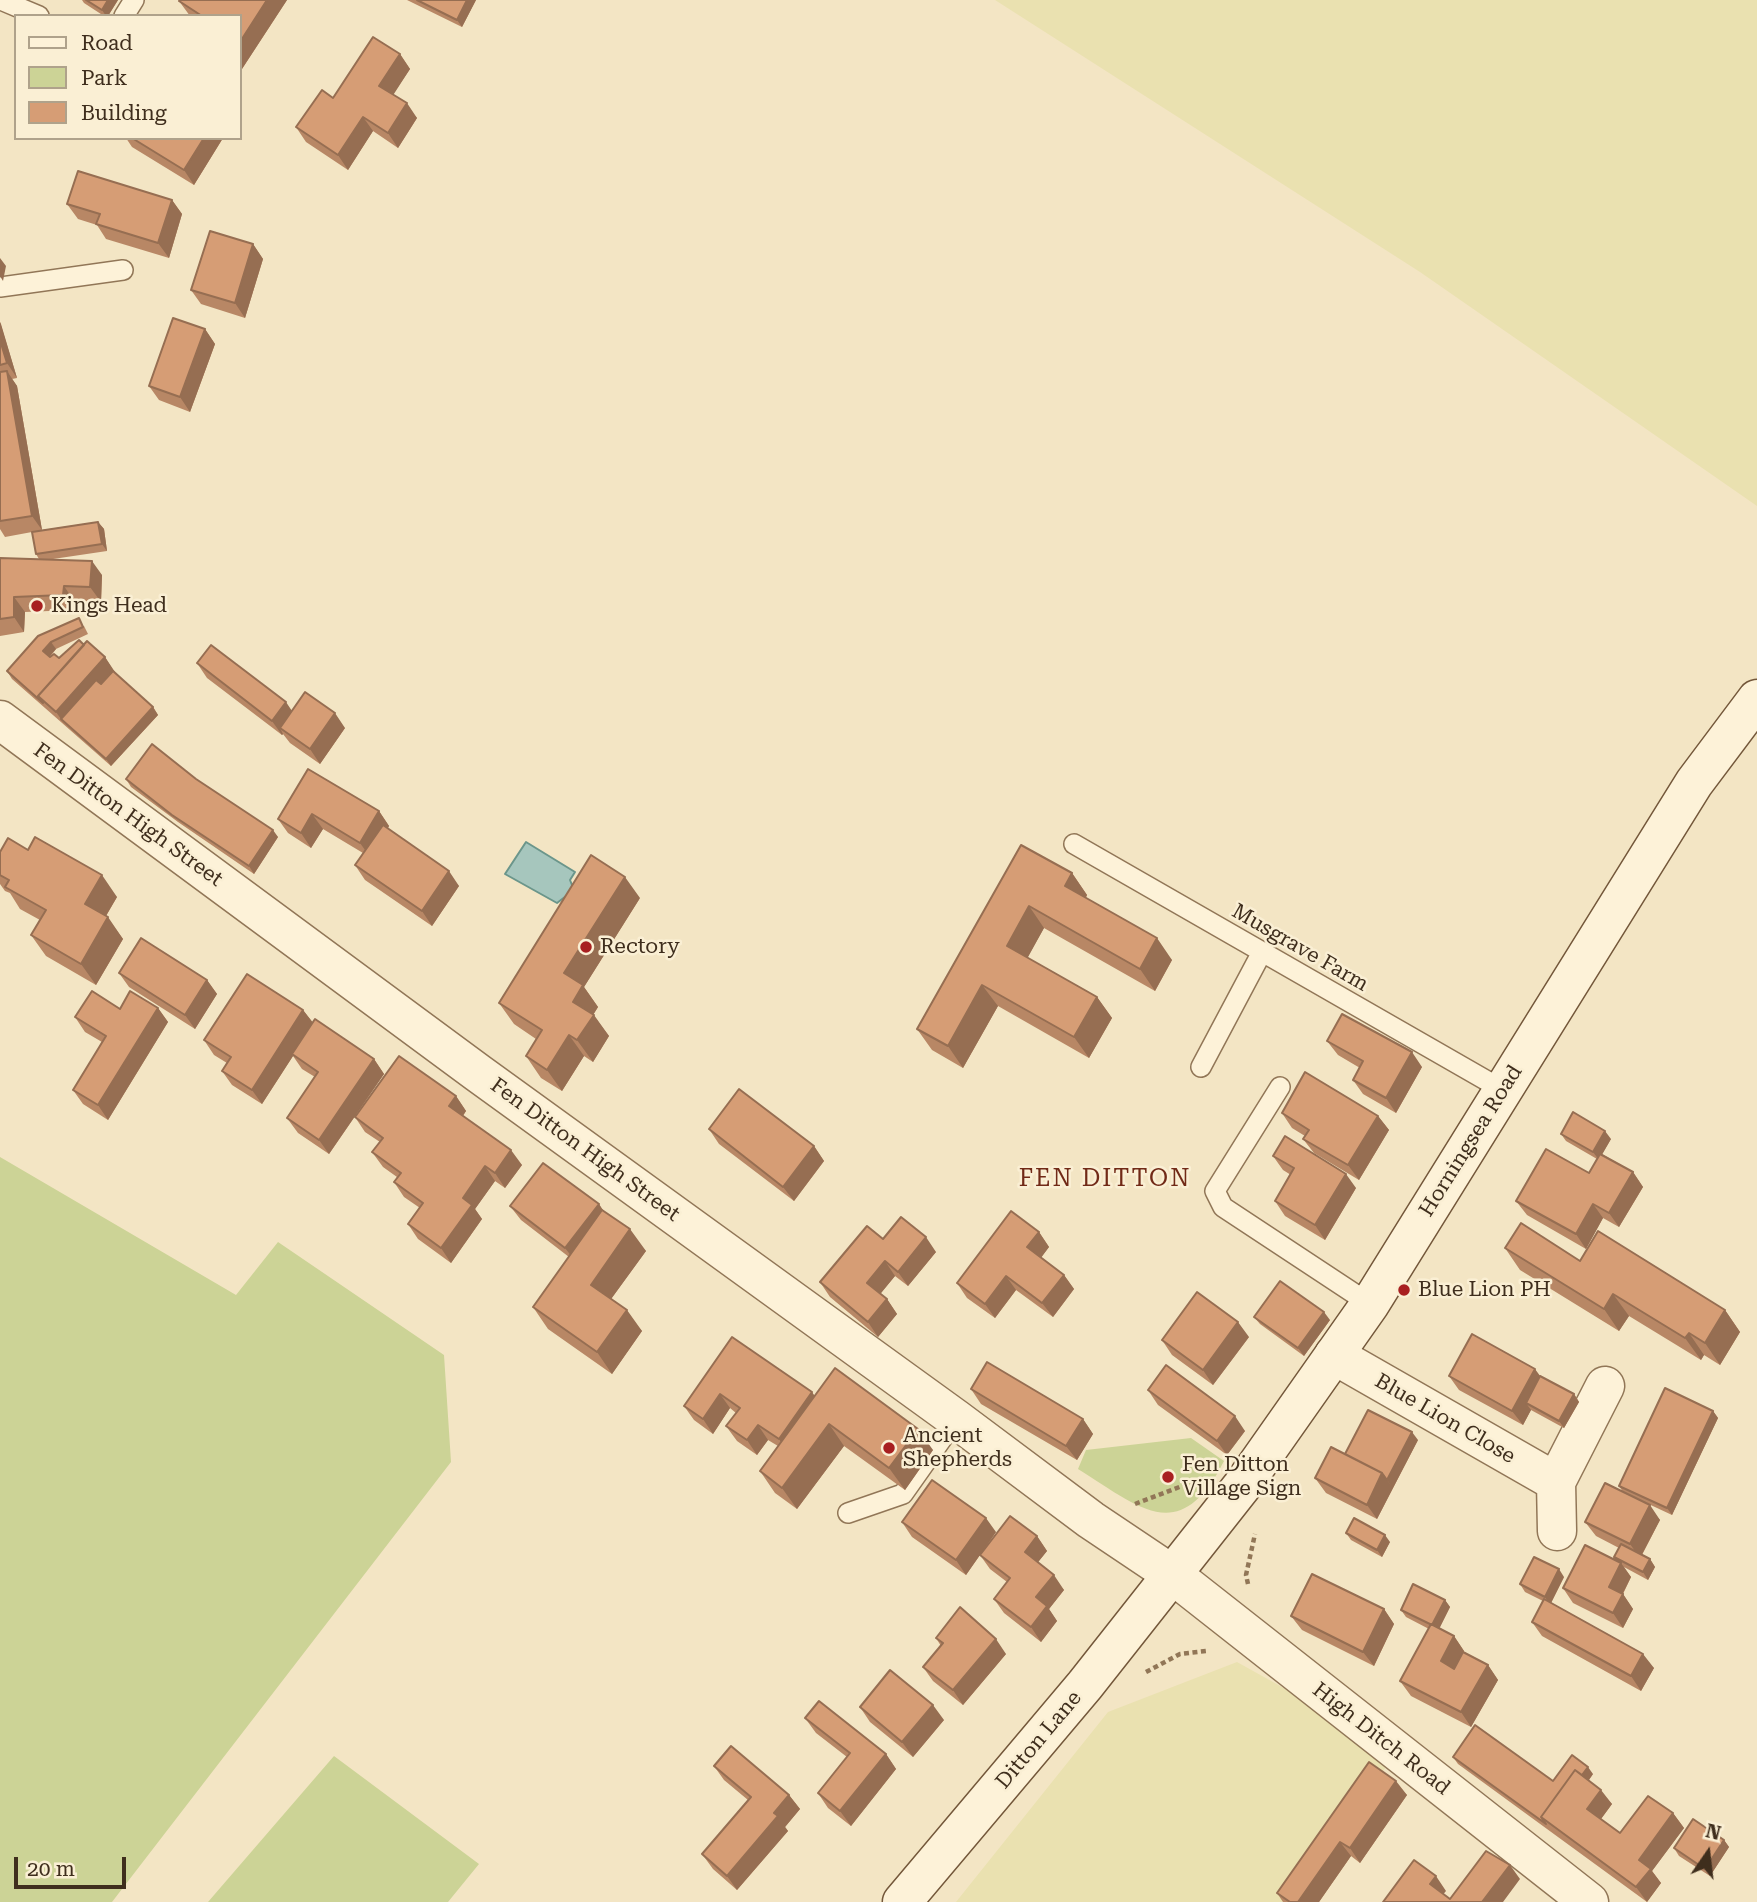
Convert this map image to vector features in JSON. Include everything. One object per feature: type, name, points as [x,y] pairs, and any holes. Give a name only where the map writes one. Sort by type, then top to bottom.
[{"type":"street","name":"Horningsea Road","points":[[1173,1575],[1242,1486],[1370,1304],[1694,783],[1757,699]]},
{"type":"street","name":"Fen Ditton High Street","points":[[0,720],[1091,1520],[1173,1575]]},
{"type":"street","name":"Blue Lion Close","points":[[1334,1355],[1556,1482]]},
{"type":"street","points":[[1557,1531],[1556,1482],[1605,1387]]},
{"type":"street","name":"Ditton Lane","points":[[902,1902],[1085,1685],[1173,1575]]},
{"type":"street","name":"High Ditch Road","points":[[1173,1575],[1589,1902]]},
{"type":"lane","points":[[1,0],[34,14]]},
{"type":"lane","points":[[0,288],[123,270]]},
{"type":"lane","name":"Musgrave Farm","points":[[1074,844],[1503,1090]]},
{"type":"lane","points":[[1201,1068],[1262,952]]},
{"type":"lane","points":[[1280,1087],[1215,1191],[1223,1207],[1370,1304]]},
{"type":"lane","points":[[848,1513],[903,1494],[956,1419]]},
{"type":"shaded area","points":[[995,0],[1757,0],[1757,506],[1420,272]]},
{"type":"shaded area","points":[[1237,1662],[1397,1751],[1292,1902],[956,1902],[1108,1712]]},
{"type":"green space","points":[[0,1157],[236,1295],[278,1242],[444,1355],[451,1462],[112,1902],[0,1902]]},
{"type":"green space","points":[[1191,1438],[1224,1461],[1208,1488],[1191,1504],[1175,1512],[1157,1512],[1139,1506],[1078,1469],[1086,1450]]},
{"type":"green space","points":[[334,1756],[479,1864],[448,1902],[208,1902]]},
{"type":"water","points":[[526,842],[575,872],[570,880],[574,890],[557,903],[505,874]]},
{"type":"building","points":[[86,0],[108,0],[102,10]]},
{"type":"building","points":[[267,0],[242,39],[242,14],[199,14],[179,1]]},
{"type":"building","points":[[417,0],[467,0],[457,20]]},
{"type":"building","points":[[373,37],[400,54],[379,86],[407,103],[388,133],[363,117],[338,155],[296,127],[322,90],[333,98]]},
{"type":"building","points":[[135,140],[203,140],[184,170]]},
{"type":"building","points":[[78,171],[172,200],[158,243],[96,224],[100,214],[67,204]]},
{"type":"building","points":[[210,231],[253,244],[235,303],[191,290]]},
{"type":"building","points":[[173,318],[205,329],[180,397],[149,386]]},
{"type":"building","points":[[0,340],[7,363],[0,365]]},
{"type":"building","points":[[7,371],[32,516],[0,521],[0,372]]},
{"type":"building","points":[[98,522],[102,544],[36,554],[32,532]]},
{"type":"building","points":[[0,558],[92,561],[90,587],[64,586],[63,595],[14,597],[14,617],[0,619]]},
{"type":"building","points":[[79,618],[83,627],[51,642],[43,651],[50,657],[54,654],[59,658],[79,640],[84,645],[38,696],[43,703],[7,671],[38,636]]},
{"type":"building","points":[[87,641],[105,657],[56,712],[38,696]]},
{"type":"building","points":[[211,645],[286,702],[272,721],[197,663]]},
{"type":"building","points":[[113,671],[153,707],[106,759],[61,719],[96,680],[101,684]]},
{"type":"building","points":[[305,692],[335,713],[310,749],[280,728]]},
{"type":"building","points":[[152,744],[196,779],[273,830],[249,866],[172,815],[126,779]]},
{"type":"building","points":[[308,769],[379,811],[360,843],[312,814],[301,833],[278,819]]},
{"type":"building","points":[[383,825],[449,871],[422,911],[355,865]]},
{"type":"building","points":[[35,837],[102,875],[85,904],[108,917],[81,964],[31,935],[46,910],[5,887],[9,880],[0,875],[0,852],[8,838],[28,850]]},
{"type":"building","points":[[1021,845],[1072,873],[1065,886],[1157,938],[1140,969],[1029,906],[1007,946],[1097,997],[1074,1037],[982,985],[948,1046],[917,1029]]},
{"type":"building","points":[[591,855],[625,877],[564,973],[583,985],[573,1002],[594,1015],[577,1040],[569,1035],[547,1070],[526,1056],[542,1030],[499,1003]]},
{"type":"building","points":[[141,938],[207,980],[185,1015],[119,973]]},
{"type":"building","points":[[247,974],[303,1010],[252,1090],[222,1071],[231,1057],[204,1040]]},
{"type":"building","points":[[92,991],[120,1009],[130,991],[158,1008],[98,1105],[73,1090],[106,1036],[75,1017]]},
{"type":"building","points":[[1342,1014],[1412,1052],[1386,1098],[1353,1080],[1363,1061],[1327,1041]]},
{"type":"building","points":[[315,1019],[374,1059],[319,1140],[287,1118],[318,1072],[292,1054]]},
{"type":"building","points":[[399,1056],[456,1096],[449,1106],[511,1150],[495,1173],[485,1166],[463,1198],[472,1205],[441,1248],[408,1224],[423,1203],[394,1182],[401,1173],[372,1152],[383,1138],[355,1117]]},
{"type":"building","points":[[1305,1072],[1378,1116],[1348,1165],[1303,1139],[1309,1130],[1282,1113]]},
{"type":"building","points":[[739,1089],[814,1146],[783,1187],[709,1129]]},
{"type":"building","points":[[1573,1112],[1605,1131],[1593,1152],[1561,1134]]},
{"type":"building","points":[[1285,1136],[1346,1174],[1315,1225],[1275,1201],[1294,1168],[1273,1156]]},
{"type":"building","points":[[1546,1149],[1589,1173],[1600,1154],[1633,1172],[1609,1213],[1593,1204],[1576,1234],[1516,1201]]},
{"type":"building","points":[[543,1163],[599,1204],[565,1248],[510,1206]]},
{"type":"building","points":[[602,1210],[630,1229],[591,1285],[627,1310],[597,1352],[533,1307]]},
{"type":"building","points":[[1011,1211],[1039,1232],[1027,1247],[1064,1275],[1042,1303],[1006,1276],[985,1304],[957,1283]]},
{"type":"building","points":[[901,1217],[926,1237],[898,1272],[885,1261],[867,1283],[887,1299],[868,1322],[820,1282],[867,1226],[883,1239]]},
{"type":"building","points":[[1521,1223],[1580,1261],[1598,1231],[1725,1310],[1705,1343],[1689,1333],[1685,1338],[1613,1294],[1604,1309],[1505,1248]]},
{"type":"building","points":[[1280,1281],[1324,1312],[1298,1348],[1254,1317]]},
{"type":"building","points":[[1197,1292],[1238,1322],[1203,1370],[1162,1340]]},
{"type":"building","points":[[1472,1334],[1535,1369],[1512,1411],[1449,1376]]},
{"type":"building","points":[[732,1337],[812,1392],[779,1439],[758,1425],[747,1440],[726,1426],[740,1408],[720,1394],[703,1419],[684,1406]]},
{"type":"building","points":[[987,1362],[1083,1419],[1066,1446],[971,1389]]},
{"type":"building","points":[[1166,1365],[1235,1416],[1217,1441],[1148,1390]]},
{"type":"building","points":[[835,1368],[918,1429],[889,1468],[829,1424],[782,1488],[760,1471]]},
{"type":"building","points":[[1540,1376],[1574,1394],[1559,1421],[1526,1403]]},
{"type":"building","points":[[1665,1388],[1713,1411],[1667,1508],[1619,1486]]},
{"type":"building","points":[[1368,1410],[1412,1432],[1387,1480],[1382,1473],[1345,1454]]},
{"type":"building","points":[[1331,1447],[1382,1473],[1367,1505],[1315,1478]]},
{"type":"building","points":[[932,1480],[986,1518],[956,1560],[902,1522]]},
{"type":"building","points":[[1605,1483],[1650,1505],[1630,1544],[1585,1522]]},
{"type":"building","points":[[1010,1516],[1037,1536],[1025,1552],[1054,1575],[1036,1597],[1047,1606],[1031,1627],[994,1599],[1010,1578],[980,1555]]},
{"type":"building","points":[[1354,1518],[1385,1535],[1377,1550],[1346,1533]]},
{"type":"building","points":[[1621,1544],[1650,1559],[1643,1572],[1614,1557]]},
{"type":"building","points":[[1585,1545],[1621,1563],[1609,1587],[1623,1594],[1613,1613],[1563,1588]]},
{"type":"building","points":[[1534,1557],[1559,1569],[1545,1597],[1520,1584]]},
{"type":"building","points":[[1312,1574],[1384,1609],[1363,1652],[1291,1616]]},
{"type":"building","points":[[1413,1584],[1445,1600],[1432,1625],[1401,1610]]},
{"type":"building","points":[[1544,1599],[1643,1654],[1631,1676],[1532,1622]]},
{"type":"building","points":[[960,1607],[996,1639],[953,1690],[923,1667],[943,1643],[936,1638]]},
{"type":"building","points":[[1431,1624],[1454,1636],[1441,1661],[1454,1669],[1463,1652],[1488,1665],[1461,1712],[1400,1681]]},
{"type":"building","points":[[890,1670],[933,1705],[902,1742],[860,1707]]},
{"type":"building","points":[[819,1701],[886,1754],[840,1811],[818,1793],[850,1753],[805,1718]]},
{"type":"building","points":[[1475,1725],[1553,1781],[1572,1755],[1588,1767],[1582,1775],[1575,1770],[1541,1817],[1546,1824],[1453,1757]]},
{"type":"building","points":[[731,1746],[789,1795],[774,1813],[778,1816],[727,1876],[702,1854],[751,1797],[714,1766]]},
{"type":"building","points":[[1369,1762],[1396,1781],[1350,1848],[1340,1842],[1298,1902],[1290,1902],[1277,1893]]},
{"type":"building","points":[[1575,1770],[1601,1790],[1587,1809],[1620,1833],[1648,1796],[1673,1813],[1639,1860],[1651,1869],[1636,1887],[1541,1817]]},
{"type":"building","points":[[1693,1819],[1724,1840],[1705,1869],[1674,1848]]},
{"type":"building","points":[[1486,1851],[1510,1865],[1482,1902],[1383,1902],[1414,1860],[1436,1876],[1430,1884],[1450,1899]]},
{"type":"place","name":"Kings Head","points":[[37,606]]},
{"type":"place","name":"Rectory","points":[[586,947]]},
{"type":"place","name":"Blue Lion PH","points":[[1404,1290]]},
{"type":"place","name":"Ancient Shepherds","points":[[889,1448]]},
{"type":"place","name":"Fen Ditton Village Sign","points":[[1168,1477]]},
{"type":"district","name":"FEN DITTON","points":[[1105,1179]]}]
